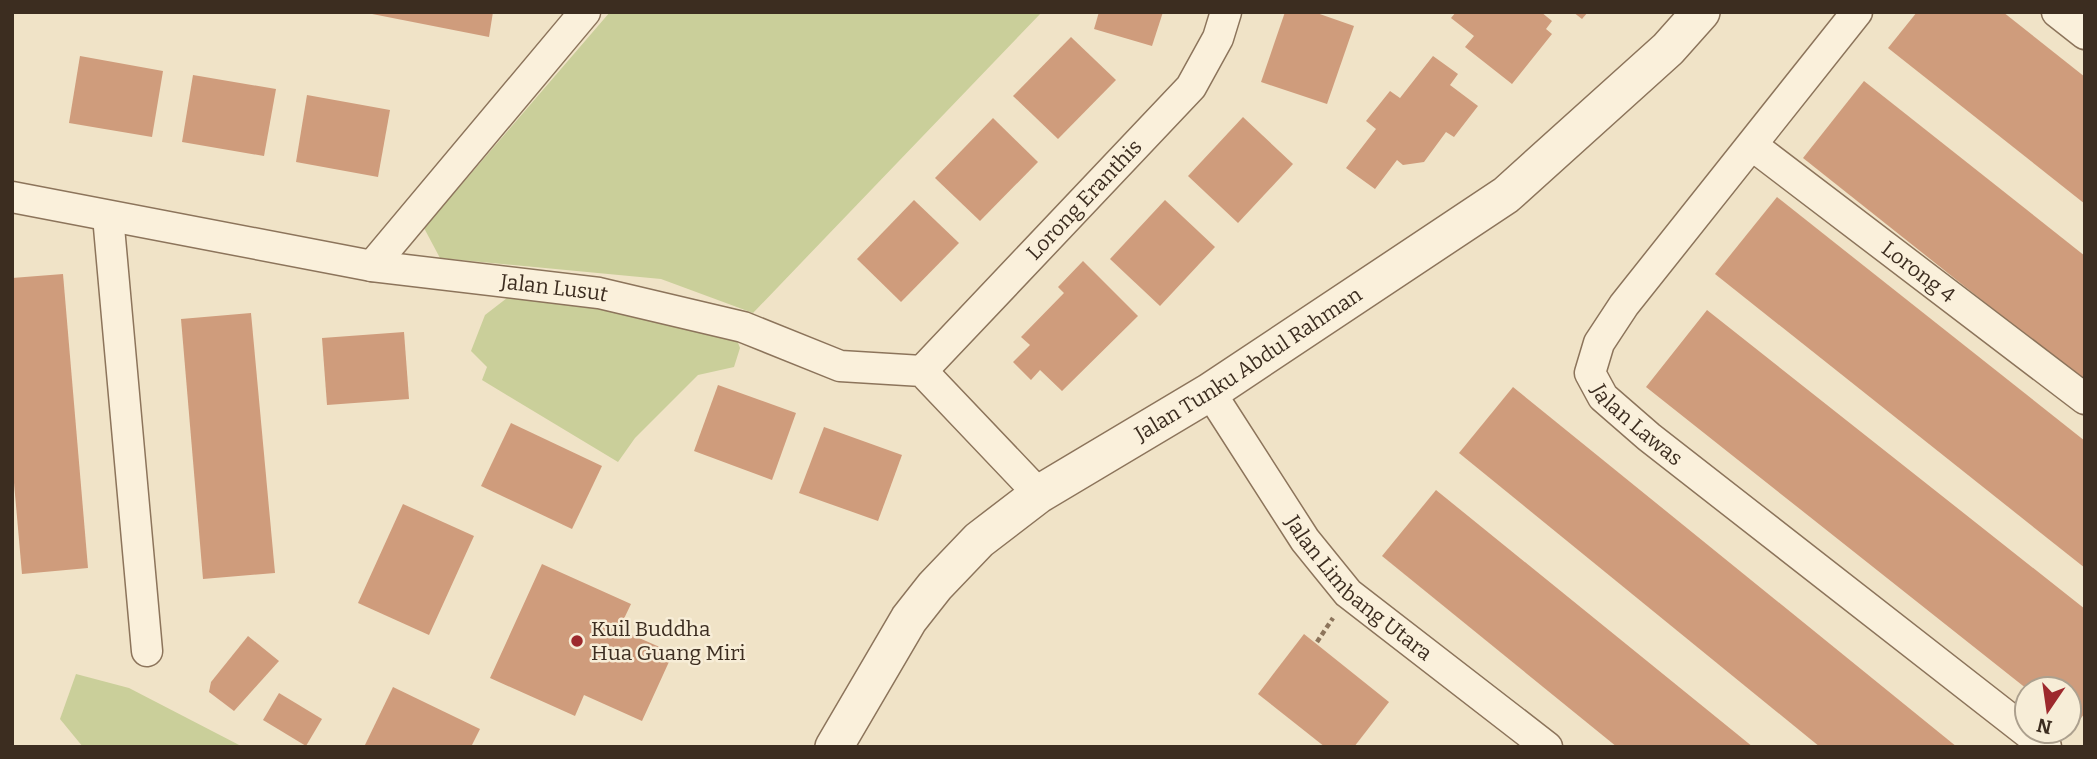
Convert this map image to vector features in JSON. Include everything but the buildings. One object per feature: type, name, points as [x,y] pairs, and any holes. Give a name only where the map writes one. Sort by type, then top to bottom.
[{"type":"street","points":[[372,266],[586,12]]},
{"type":"street","name":"Lorong Eranthis","points":[[922,371],[1191,87],[1218,38],[1226,12]]},
{"type":"street","name":"Jalan Tunku Abdul Rahman","points":[[834,747],[885,658],[935,586],[979,540],[1039,494],[1210,392],[1506,195],[1668,49],[1701,12]]},
{"type":"street","name":"Jalan Lawas","points":[[1857,12],[1618,314],[1592,357],[1590,373],[1603,397],[1649,437],[2046,747]]},
{"type":"street","points":[[2057,12],[2085,34]]},
{"type":"street","name":"Lorong 4","points":[[1753,146],[2085,399]]},
{"type":"street","name":"Jalan Lusut","points":[[12,197],[372,266],[599,293],[743,327],[840,366],[922,371]]},
{"type":"street","points":[[108,216],[147,651]]},
{"type":"street","points":[[922,371],[1039,494]]},
{"type":"street","name":"Jalan Limbang Utara","points":[[1210,392],[1286,512],[1348,593],[1547,747]]},
{"type":"green space","points":[[610,12],[1042,12],[753,313],[661,279],[440,258],[424,228]]},
{"type":"green space","points":[[507,298],[638,308],[734,332],[740,348],[734,367],[698,375],[635,438],[618,462],[482,380],[487,367],[471,351],[485,315]]},
{"type":"green space","points":[[76,674],[129,688],[243,747],[83,747],[60,719]]},
{"type":"place","name":"Kuil Buddha Hua Guang Miri","points":[[577,641]]}]
